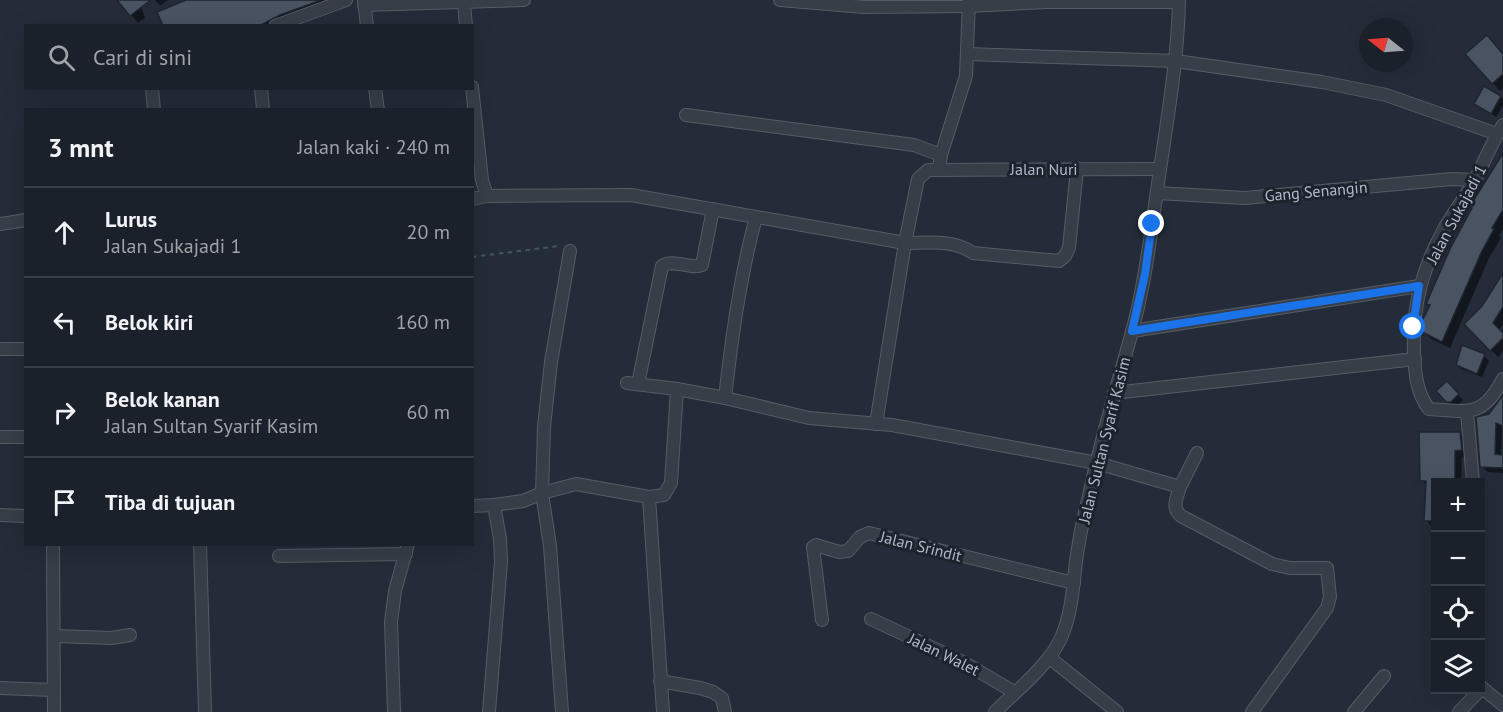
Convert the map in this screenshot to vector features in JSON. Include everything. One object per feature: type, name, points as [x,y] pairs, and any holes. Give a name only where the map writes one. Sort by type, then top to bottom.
[{"type":"street","points":[[280,24],[346,0]]},
{"type":"street","points":[[367,24],[364,3],[524,0]]},
{"type":"street","points":[[780,0],[864,7],[969,3],[1179,1]]},
{"type":"street","name":"Jalan Sultan Syarif Kasim","points":[[994,712],[1050,658],[1064,630],[1074,593],[1079,543],[1145,274],[1176,61],[1179,1]]},
{"type":"street","points":[[466,24],[469,2]]},
{"type":"street","points":[[876,424],[905,243],[918,179],[934,169],[941,156],[962,90],[967,54],[969,3]]},
{"type":"street","points":[[967,54],[1176,61],[1322,82],[1386,95],[1500,129]]},
{"type":"street","points":[[152,90],[154,108]]},
{"type":"street","points":[[261,90],[263,108]]},
{"type":"street","points":[[375,90],[378,108]]},
{"type":"street","points":[[472,90],[482,180],[487,196]]},
{"type":"street","points":[[686,115],[914,145],[941,156]]},
{"type":"street","name":"Jalan Sukajadi 1","points":[[1467,412],[1429,409],[1422,400],[1416,379],[1413,327],[1419,286],[1443,230],[1475,180],[1500,129]]},
{"type":"street","name":"Jalan Nuri","points":[[934,169],[1160,169]]},
{"type":"street","points":[[474,199],[487,196],[631,195],[905,243],[953,244],[964,247],[972,253],[1059,261],[1069,248],[1077,169]]},
{"type":"street","name":"Gang Senangin","points":[[1157,193],[1245,198],[1441,180],[1475,180]]},
{"type":"street","points":[[713,209],[702,265],[696,267],[669,262],[662,266],[632,383],[725,398],[809,418],[903,428],[1097,463],[1180,487]]},
{"type":"street","points":[[725,398],[742,269],[756,217]]},
{"type":"street","points":[[0,224],[24,220]]},
{"type":"street","points":[[562,712],[550,546],[543,493],[544,428],[551,362],[570,251]]},
{"type":"street","points":[[1132,331],[1419,286]]},
{"type":"street","points":[[0,349],[24,349]]},
{"type":"street","points":[[1114,393],[1415,359]]},
{"type":"street","points":[[1473,478],[1467,412],[1480,407],[1493,397],[1503,379]]},
{"type":"street","points":[[474,506],[494,506],[529,499],[576,484],[649,498],[664,495],[671,483],[677,389]]},
{"type":"street","points":[[0,437],[24,437]]},
{"type":"street","points":[[1197,453],[1174,504],[1177,513],[1272,564],[1290,568],[1327,568],[1330,597],[1327,608],[1252,712]]},
{"type":"street","points":[[649,498],[663,712]]},
{"type":"street","points":[[489,712],[501,562],[500,539],[494,506]]},
{"type":"street","points":[[0,515],[24,516]]},
{"type":"street","name":"Jalan Srindit","points":[[822,620],[813,547],[816,545],[839,552],[848,551],[860,537],[869,533],[1074,583]]},
{"type":"street","points":[[53,546],[54,712]]},
{"type":"street","points":[[200,546],[205,712]]},
{"type":"street","points":[[279,556],[407,549],[395,591],[391,622],[394,712]]},
{"type":"street","name":"Jalan Walet","points":[[872,619],[963,662],[1014,692]]},
{"type":"street","points":[[55,636],[105,638],[130,634]]},
{"type":"street","points":[[1050,658],[1117,712]]},
{"type":"street","points":[[1354,712],[1384,676]]},
{"type":"street","points":[[660,681],[713,692],[722,698],[725,712]]},
{"type":"street","points":[[0,688],[53,690]]},
{"type":"street","points":[[1485,692],[1503,705]]},
{"type":"street","points":[[1460,712],[1475,694]]},
{"type":"path","points":[[474,257],[557,245],[570,251]]},
{"type":"building","points":[[117,0],[151,0],[130,16]]},
{"type":"building","points":[[186,0],[319,1],[280,15],[263,24],[162,24],[157,12]]},
{"type":"building","points":[[1487,35],[1503,54],[1503,74],[1492,84],[1465,54]]},
{"type":"building","points":[[1484,86],[1501,96],[1491,114],[1474,104]]},
{"type":"building","points":[[1503,153],[1503,210],[1492,228],[1494,229],[1442,342],[1422,332],[1423,319],[1430,305],[1426,304],[1450,249],[1472,208],[1470,206]]},
{"type":"building","points":[[1503,273],[1503,307],[1493,323],[1503,333],[1503,338],[1490,351],[1464,324],[1482,306]]},
{"type":"building","points":[[1462,345],[1485,354],[1477,374],[1456,365]]},
{"type":"building","points":[[1447,381],[1459,394],[1451,402],[1446,402],[1436,391]]},
{"type":"building","points":[[1503,395],[1503,426],[1496,423],[1495,454],[1503,455],[1503,468],[1480,467],[1476,417],[1489,414]]},
{"type":"building","points":[[1419,432],[1460,432],[1462,450],[1455,451],[1455,478],[1431,478],[1431,521],[1424,521],[1426,481],[1420,481]]},
{"type":"route","points":[[1152,224],[1145,274],[1132,331],[1419,286],[1413,327]]}]
